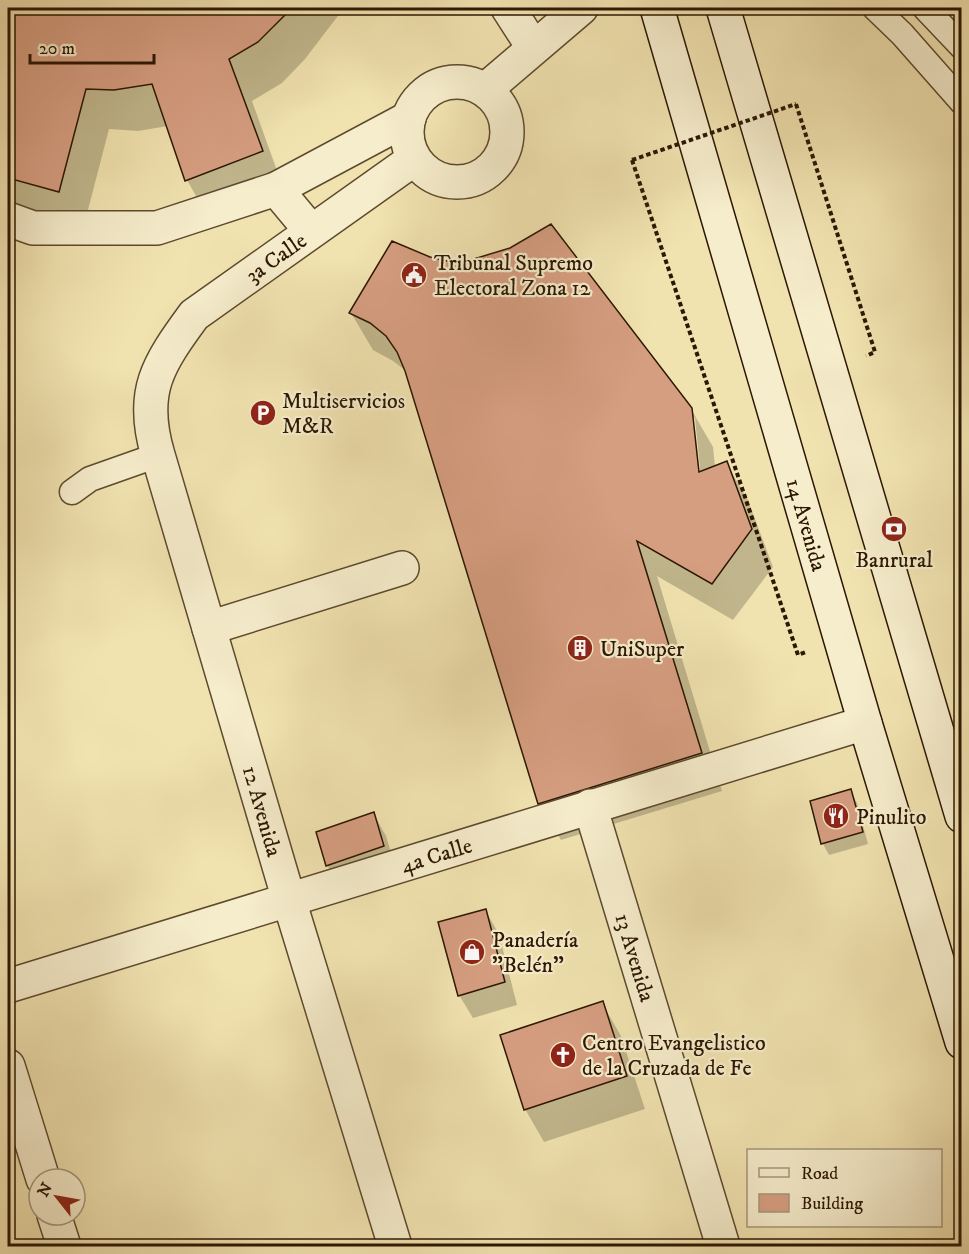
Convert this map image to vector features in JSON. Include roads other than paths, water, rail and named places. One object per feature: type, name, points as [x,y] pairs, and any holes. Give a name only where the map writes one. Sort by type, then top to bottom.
[{"type":"street","points":[[508,8],[533,47]]},
{"type":"street","points":[[485,90],[581,8]]},
{"type":"street","name":"14 Avenida","points":[[657,8],[865,723],[962,1042]]},
{"type":"street","points":[[723,8],[962,816]]},
{"type":"street","points":[[455,81],[472,83],[485,90],[497,101],[505,116],[507,132],[505,148],[497,162],[484,174],[470,181],[454,182],[437,179],[414,159],[409,146],[407,132],[409,118],[415,104],[426,92],[440,84],[455,81]]},
{"type":"street","points":[[8,219],[33,228],[158,228],[276,189],[409,118]]},
{"type":"street","name":"3a Calle","points":[[156,373],[194,315],[414,159]]},
{"type":"street","points":[[276,189],[311,231]]},
{"type":"street","name":"12 Avenida","points":[[156,373],[150,406],[152,436],[289,900],[395,1246]]},
{"type":"street","points":[[209,628],[402,568]]},
{"type":"street","name":"4a Calle","points":[[8,986],[865,723]]},
{"type":"street","name":"13 Avenida","points":[[590,806],[723,1246]]},
{"type":"street","points":[[8,1066],[39,1167]]},
{"type":"street","points":[[58,1227],[64,1246]]},
{"type":"lane","points":[[875,8],[902,34],[962,102]]},
{"type":"lane","points":[[924,8],[962,47]]},
{"type":"lane","points":[[72,492],[90,479],[158,455]]},
{"type":"place","name":"Tribunal Supremo Electoral Zona 12","points":[[414,275]]},
{"type":"place","name":"Multiservicios M&R","points":[[263,413]]},
{"type":"place","name":"Banrural","points":[[894,529]]},
{"type":"place","name":"UniSuper","points":[[580,648]]},
{"type":"place","name":"Pinulito","points":[[836,816]]},
{"type":"place","name":"Panadería \"Belén\"","points":[[472,952]]},
{"type":"place","name":"Centro Evangelistico de la Cruzada de Fe","points":[[563,1055]]}]
